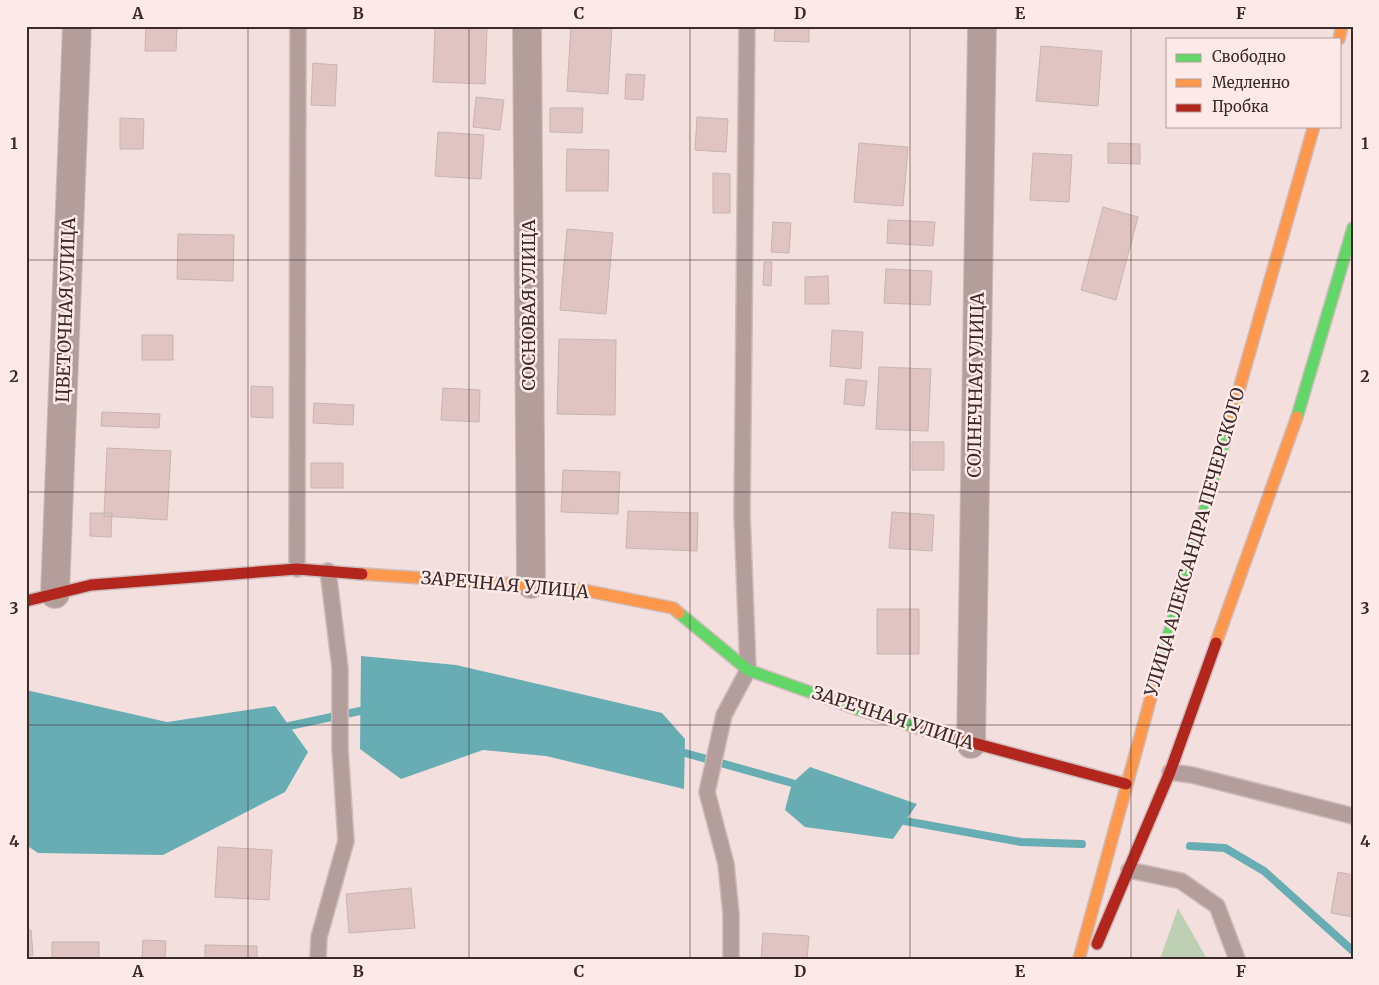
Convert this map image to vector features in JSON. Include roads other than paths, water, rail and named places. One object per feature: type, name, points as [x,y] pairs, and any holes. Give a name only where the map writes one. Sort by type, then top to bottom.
[{"type":"street","name":"ЦВЕТОЧНАЯ УЛИЦА","points":[[55,594],[77,26]]},
{"type":"street","name":"СОСНОВАЯ УЛИЦА","points":[[527,26],[532,584]]},
{"type":"street","name":"СОЛНЕЧНАЯ УЛИЦА","points":[[971,744],[982,26]]},
{"type":"street","name":"УЛИЦА АЛЕКСАНДРА ПЕЧЕРСКОГО","points":[[1078,959],[1126,784],[1313,128]]},
{"type":"street","points":[[1091,959],[1170,772],[1292,436],[1353,228]]},
{"type":"street","name":"ЗАРЕЧНАЯ УЛИЦА","points":[[26,601],[90,585],[297,569],[572,588],[673,608],[748,670],[857,708],[971,744],[1126,784]]},
{"type":"lane","points":[[297,569],[298,26]]},
{"type":"lane","points":[[731,959],[731,914],[726,864],[707,792],[724,715],[748,670],[742,514],[746,26]]},
{"type":"lane","points":[[318,959],[319,937],[346,842],[340,748],[340,668],[328,571]]},
{"type":"lane","points":[[1170,772],[1192,775],[1353,816]]},
{"type":"lane","points":[[1129,870],[1181,881],[1217,906],[1238,959]]},
{"type":"water","points":[[361,656],[456,665],[662,713],[685,739],[684,789],[546,756],[483,750],[401,779],[360,749]]},
{"type":"water","points":[[26,690],[167,722],[275,706],[308,752],[285,792],[163,855],[38,853],[26,845]]},
{"type":"water","points":[[810,767],[917,804],[893,839],[805,827],[785,810],[792,783]]},
{"type":"waterway","points":[[289,726],[360,711]]},
{"type":"waterway","points":[[685,753],[792,783]]},
{"type":"waterway","points":[[905,821],[1021,842],[1082,844]]},
{"type":"waterway","points":[[1190,846],[1225,848],[1264,871],[1353,951]]}]
